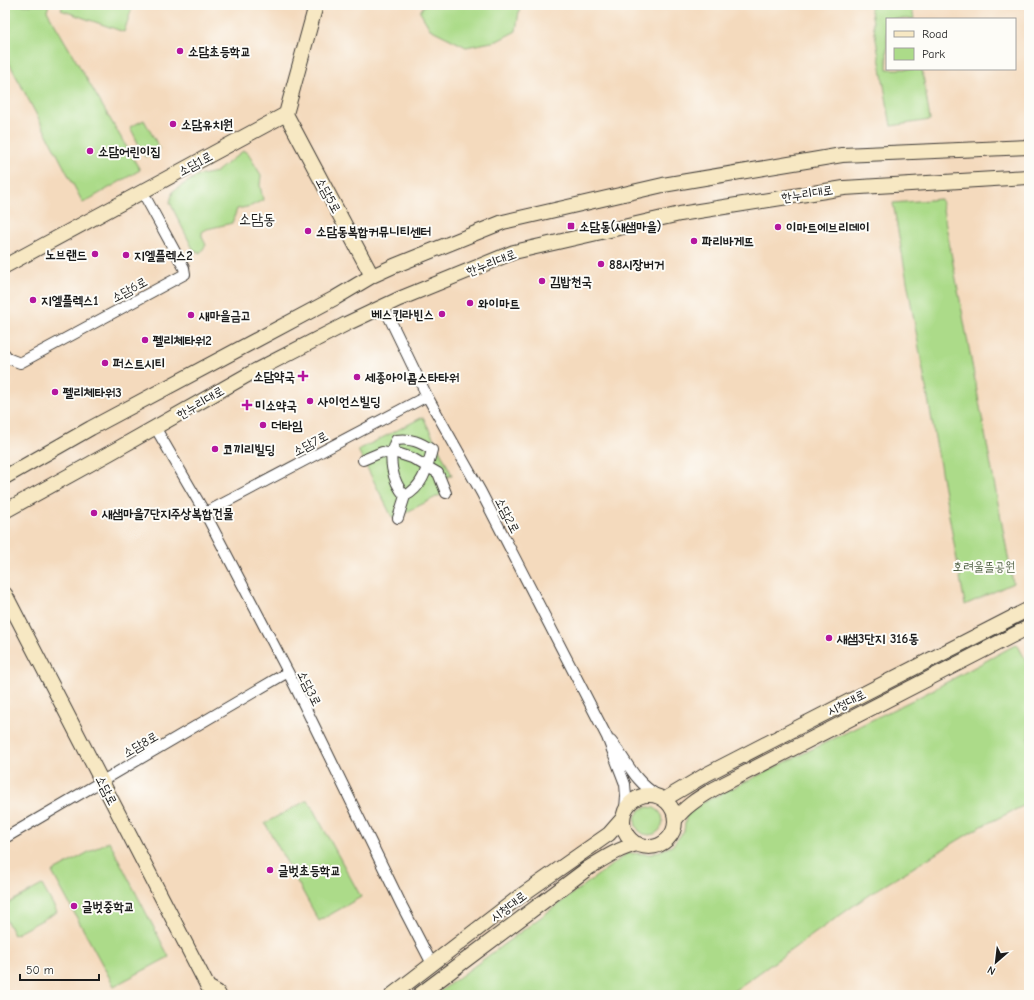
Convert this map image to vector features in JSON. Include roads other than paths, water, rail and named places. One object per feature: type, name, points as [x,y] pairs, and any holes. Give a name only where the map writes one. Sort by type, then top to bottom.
[{"type":"street","points":[[286,114],[316,5]]},
{"type":"street","name":"소담1로","points":[[5,266],[286,114]]},
{"type":"street","name":"소담5로","points":[[286,114],[372,276]]},
{"type":"street","points":[[5,477],[91,428],[334,298],[372,276],[503,222],[663,185],[842,154],[1029,147]]},
{"type":"street","name":"한누리대로","points":[[5,511],[251,373],[346,324],[399,299],[514,252],[680,214],[844,188],[1029,177]]},
{"type":"street","name":"소담6로","points":[[5,354],[7,358],[20,363],[185,274],[184,268],[142,191]]},
{"type":"street","name":"소담2로","points":[[384,307],[427,396],[481,492],[607,737]]},
{"type":"street","name":"소담7로","points":[[205,513],[427,396]]},
{"type":"street","name":"소담3로","points":[[155,427],[205,513],[288,672],[432,964]]},
{"type":"street","points":[[398,518],[405,496],[413,492],[426,472],[432,450],[414,440],[405,438],[396,440],[391,454],[395,481],[405,496]]},
{"type":"street","points":[[363,460],[382,452],[412,458],[438,473],[446,494]]},
{"type":"street","name":"소담로","points":[[5,594],[211,992]]},
{"type":"street","name":"시청대로","points":[[661,797],[1029,609]]},
{"type":"street","name":"시청대로","points":[[675,820],[681,811],[688,805],[715,788],[1029,627]]},
{"type":"street","name":"소담8로","points":[[5,838],[288,672]]},
{"type":"street","points":[[607,737],[618,749],[635,776],[646,788],[661,797],[671,806],[675,814],[673,832],[664,842],[651,847],[638,844],[627,835],[623,827],[626,796],[625,784],[607,737]]},
{"type":"street","points":[[624,813],[631,801],[638,796],[647,794],[661,797]]},
{"type":"street","name":"시청대로","points":[[392,995],[519,897],[610,834],[624,813]]},
{"type":"street","name":"시청대로","points":[[419,995],[587,869],[616,852],[638,844]]},
{"type":"place","name":"소담초등학교","points":[[180,51]]},
{"type":"place","name":"소담유치원","points":[[173,124]]},
{"type":"place","name":"소담어린이집","points":[[90,151]]},
{"type":"place","name":"소담동(새샘마을)","points":[[571,226]]},
{"type":"place","name":"이마트에브리데이","points":[[778,227]]},
{"type":"place","name":"소담동복합커뮤니티센터","points":[[308,231]]},
{"type":"place","name":"파리바게뜨","points":[[694,241]]},
{"type":"place","name":"노브랜드","points":[[95,254]]},
{"type":"place","name":"지엘플렉스2","points":[[126,255]]},
{"type":"place","name":"88시장버거","points":[[601,264]]},
{"type":"place","name":"김밥천국","points":[[542,281]]},
{"type":"place","name":"지엘플렉스1","points":[[33,300]]},
{"type":"place","name":"와이마트","points":[[470,303]]},
{"type":"place","name":"베스킨라빈스","points":[[442,314]]},
{"type":"place","name":"새마을금고","points":[[191,315]]},
{"type":"place","name":"펠리체타워2","points":[[145,340]]},
{"type":"place","name":"퍼스트시티","points":[[105,363]]},
{"type":"place","name":"소담약국","points":[[303,376]]},
{"type":"place","name":"세종아이콤스타타워","points":[[357,377]]},
{"type":"place","name":"펠리체타워3","points":[[55,392]]},
{"type":"place","name":"사이언스빌딩","points":[[310,401]]},
{"type":"place","name":"미소약국","points":[[247,405]]},
{"type":"place","name":"더타임","points":[[263,425]]},
{"type":"place","name":"코끼리빌딩","points":[[215,449]]},
{"type":"place","name":"새샘마을7단지주상복합건물","points":[[94,513]]},
{"type":"place","name":"새샘3단지 316동","points":[[829,638]]},
{"type":"place","name":"글벗초등학교","points":[[270,870]]},
{"type":"place","name":"글벗중학교","points":[[74,906]]},
{"type":"district","name":"소담동","points":[[257,219]]},
{"type":"park label","name":"호려울뜰공원","points":[[984,566]]}]
